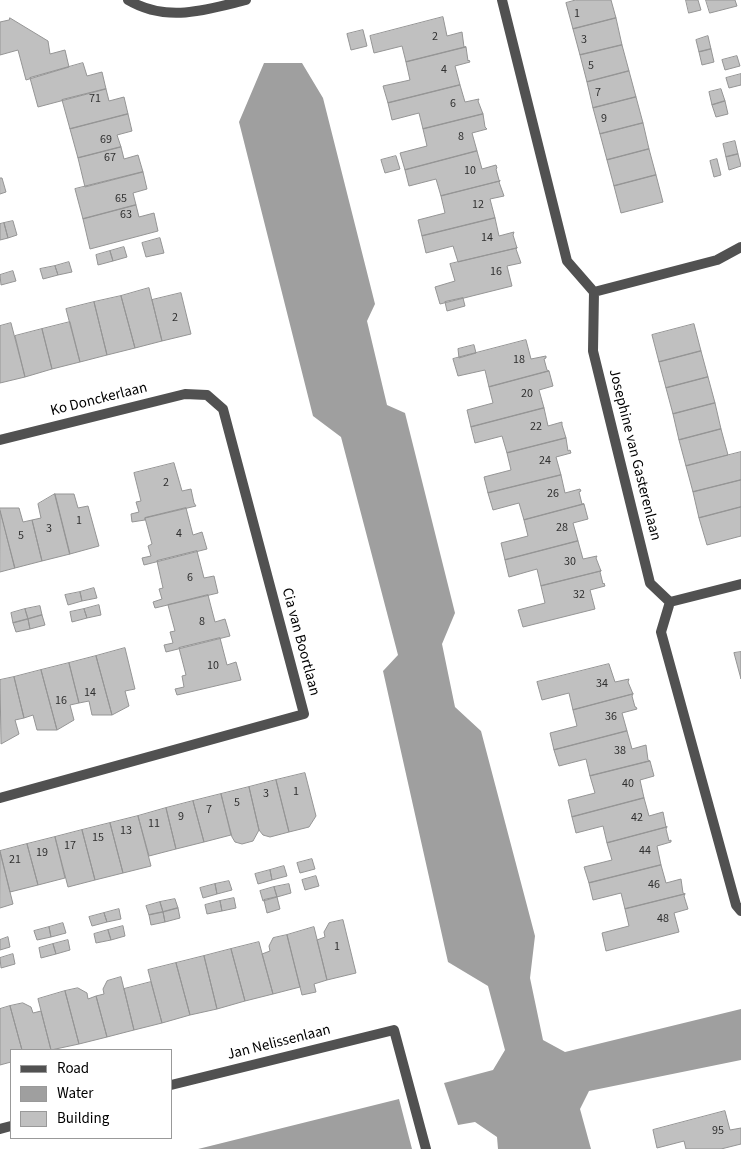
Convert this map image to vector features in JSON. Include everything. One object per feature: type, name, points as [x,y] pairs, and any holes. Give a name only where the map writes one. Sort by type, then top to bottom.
[{"type":"street","points":[[128,0],[141,8],[168,14],[198,12],[246,0]]},
{"type":"street","points":[[502,0],[567,261],[594,292],[717,260],[741,247]]},
{"type":"street","name":"Josephine van Gasterenlaan","points":[[594,292],[593,351],[650,583],[670,602]]},
{"type":"street","name":"Ko Donckerlaan","points":[[0,440],[185,394],[206,395]]},
{"type":"street","name":"Cia van Boortlaan","points":[[0,798],[304,714],[223,409],[206,395]]},
{"type":"street","points":[[741,584],[670,602],[661,632],[736,905],[741,911]]},
{"type":"street","name":"Jan Nelissenlaan","points":[[172,1085],[394,1030],[426,1149]]},
{"type":"water","points":[[264,63],[302,63],[323,98],[375,304],[367,321],[387,405],[405,413],[455,613],[442,644],[455,707],[481,731],[535,936],[530,978],[543,1040],[565,1052],[741,1009],[741,1060],[589,1091],[580,1109],[591,1149],[498,1149],[497,1137],[475,1122],[458,1125],[444,1083],[493,1070],[505,1050],[488,986],[448,962],[383,671],[398,655],[341,437],[313,416],[239,122]]},
{"type":"water","points":[[399,1099],[412,1149],[198,1149]]},
{"type":"building","points":[[576,0],[611,0],[616,18],[573,29],[566,3]]},
{"type":"building","points":[[686,0],[698,0],[701,10],[689,13]]},
{"type":"building","points":[[706,0],[735,0],[737,6],[710,13]]},
{"type":"building","points":[[443,17],[447,36],[462,32],[464,47],[466,47],[406,62],[402,46],[374,53],[370,36]]},
{"type":"building","points":[[10,18],[48,41],[50,54],[65,50],[69,67],[26,80],[18,50],[0,55],[0,22]]},
{"type":"building","points":[[616,18],[622,45],[580,55],[573,29]]},
{"type":"building","points":[[363,30],[367,46],[351,50],[347,34]]},
{"type":"building","points":[[708,36],[711,49],[699,52],[696,40]]},
{"type":"building","points":[[622,45],[629,71],[587,82],[580,55]]},
{"type":"building","points":[[466,47],[468,61],[470,62],[455,66],[460,85],[388,103],[383,86],[410,80],[406,62]]},
{"type":"building","points":[[711,49],[714,62],[702,65],[699,52]]},
{"type":"building","points":[[737,56],[740,66],[725,70],[722,60]]},
{"type":"building","points":[[83,63],[87,76],[102,72],[106,89],[38,107],[30,78]]},
{"type":"building","points":[[629,71],[636,97],[593,108],[587,82]]},
{"type":"building","points":[[741,74],[741,85],[729,88],[726,78]]},
{"type":"building","points":[[460,85],[465,102],[479,99],[483,114],[423,129],[419,113],[392,120],[388,103]]},
{"type":"building","points":[[106,89],[109,101],[124,97],[128,114],[70,129],[62,100]]},
{"type":"building","points":[[721,89],[725,101],[712,105],[709,92]]},
{"type":"building","points":[[636,97],[643,123],[600,134],[593,108]]},
{"type":"building","points":[[725,101],[728,114],[716,117],[712,105]]},
{"type":"building","points":[[128,114],[132,131],[117,135],[121,147],[78,158],[70,129]]},
{"type":"building","points":[[483,114],[487,129],[472,133],[477,151],[405,170],[400,153],[427,146],[423,129]]},
{"type":"building","points":[[643,123],[649,149],[607,160],[600,134]]},
{"type":"building","points":[[735,141],[738,154],[726,157],[723,144]]},
{"type":"building","points":[[121,147],[124,159],[138,155],[143,172],[85,187],[78,158]]},
{"type":"building","points":[[649,149],[656,175],[614,186],[607,160]]},
{"type":"building","points":[[477,151],[482,169],[496,165],[500,181],[441,196],[436,179],[409,186],[405,170]]},
{"type":"building","points":[[738,154],[741,166],[729,170],[726,157]]},
{"type":"building","points":[[396,156],[400,169],[385,173],[381,160]]},
{"type":"building","points":[[717,159],[721,175],[714,177],[710,161]]},
{"type":"building","points":[[143,172],[147,189],[133,193],[136,205],[83,219],[75,189]]},
{"type":"building","points":[[656,175],[663,202],[621,213],[614,186]]},
{"type":"building","points":[[0,178],[2,178],[6,192],[0,194]]},
{"type":"building","points":[[500,181],[504,196],[490,199],[495,218],[422,236],[418,220],[445,213],[441,196]]},
{"type":"building","points":[[136,205],[139,217],[154,213],[158,231],[90,249],[83,219]]},
{"type":"building","points":[[495,218],[499,236],[514,232],[513,235],[517,248],[458,262],[453,246],[426,253],[422,236]]},
{"type":"building","points":[[13,221],[17,235],[8,238],[4,223]]},
{"type":"building","points":[[4,223],[8,238],[0,240],[0,224]]},
{"type":"building","points":[[160,238],[164,253],[146,257],[142,243]]},
{"type":"building","points":[[124,247],[127,257],[113,261],[110,251]]},
{"type":"building","points":[[517,248],[521,263],[507,266],[512,286],[440,304],[435,287],[455,281],[450,264]]},
{"type":"building","points":[[110,251],[113,261],[98,265],[96,255]]},
{"type":"building","points":[[69,262],[72,272],[58,275],[55,266]]},
{"type":"building","points":[[55,266],[58,275],[43,279],[40,269]]},
{"type":"building","points":[[13,271],[16,281],[1,285],[0,275]]},
{"type":"building","points":[[149,288],[162,341],[135,348],[121,296]]},
{"type":"building","points":[[181,293],[191,334],[162,341],[152,300]]},
{"type":"building","points":[[121,296],[135,348],[107,355],[94,302]]},
{"type":"building","points":[[463,298],[465,306],[447,311],[445,302]]},
{"type":"building","points":[[94,302],[107,355],[80,362],[66,309]]},
{"type":"building","points":[[70,322],[80,362],[52,369],[42,329]]},
{"type":"building","points":[[11,323],[25,377],[0,383],[0,326]]},
{"type":"building","points":[[694,324],[701,351],[659,362],[652,335]]},
{"type":"building","points":[[42,329],[52,369],[25,377],[15,336]]},
{"type":"building","points":[[526,340],[531,359],[546,356],[544,359],[549,371],[489,387],[485,370],[458,376],[453,359]]},
{"type":"building","points":[[474,345],[476,353],[459,358],[458,349]]},
{"type":"building","points":[[701,351],[708,377],[666,388],[659,362]]},
{"type":"building","points":[[549,371],[553,386],[539,390],[544,408],[471,427],[467,410],[493,403],[489,387]]},
{"type":"building","points":[[708,377],[715,403],[673,414],[666,388]]},
{"type":"building","points":[[715,403],[721,429],[679,440],[673,414]]},
{"type":"building","points":[[544,408],[548,426],[562,422],[566,438],[507,453],[502,436],[475,443],[471,427]]},
{"type":"building","points":[[721,429],[728,455],[686,466],[679,440]]},
{"type":"building","points":[[566,438],[568,451],[570,450],[571,453],[556,457],[561,475],[488,493],[484,477],[511,470],[507,453]]},
{"type":"building","points":[[741,452],[741,480],[693,492],[686,466]]},
{"type":"building","points":[[174,463],[182,491],[191,489],[196,506],[132,522],[131,514],[139,512],[136,502],[141,501],[134,473]]},
{"type":"building","points":[[561,475],[565,493],[580,489],[582,504],[584,504],[524,520],[519,503],[493,510],[488,493]]},
{"type":"building","points":[[741,480],[741,507],[699,518],[693,492]]},
{"type":"building","points":[[55,494],[70,554],[42,561],[32,520],[41,518],[38,504]]},
{"type":"building","points":[[55,494],[74,494],[78,508],[88,506],[99,546],[70,554]]},
{"type":"building","points":[[584,504],[588,519],[573,523],[578,541],[505,560],[501,543],[528,536],[524,520]]},
{"type":"building","points":[[741,507],[741,536],[707,545],[699,518]]},
{"type":"building","points":[[0,508],[19,508],[23,522],[32,520],[42,561],[15,568]]},
{"type":"building","points":[[186,508],[193,535],[202,532],[207,549],[144,565],[142,558],[151,556],[148,546],[152,544],[145,518]]},
{"type":"building","points":[[0,511],[15,568],[0,572]]},
{"type":"building","points":[[578,541],[583,559],[597,556],[601,571],[541,586],[537,569],[509,577],[505,560]]},
{"type":"building","points":[[197,551],[204,578],[214,576],[218,593],[155,608],[153,602],[162,599],[159,589],[163,588],[157,561]]},
{"type":"building","points":[[601,571],[605,586],[590,590],[595,609],[523,627],[518,610],[545,603],[541,586]]},
{"type":"building","points":[[94,588],[97,598],[82,601],[80,592]]},
{"type":"building","points":[[80,592],[82,601],[68,605],[65,595]]},
{"type":"building","points":[[208,595],[215,622],[225,619],[230,636],[166,652],[164,645],[173,643],[170,632],[175,631],[168,605]]},
{"type":"building","points":[[99,605],[101,615],[87,618],[84,609]]},
{"type":"building","points":[[40,606],[42,615],[28,619],[25,609]]},
{"type":"building","points":[[25,609],[28,619],[13,623],[11,613]]},
{"type":"building","points":[[84,609],[87,618],[72,622],[70,612]]},
{"type":"building","points":[[42,615],[45,625],[30,629],[28,619]]},
{"type":"building","points":[[28,619],[30,629],[16,632],[13,623]]},
{"type":"building","points":[[220,638],[227,665],[236,662],[241,680],[177,695],[175,689],[184,687],[182,676],[186,675],[179,648]]},
{"type":"building","points":[[125,648],[135,689],[125,691],[129,706],[112,715],[96,656]]},
{"type":"building","points":[[741,652],[741,679],[734,653]]},
{"type":"building","points":[[96,656],[112,715],[92,715],[89,701],[79,703],[69,663]]},
{"type":"building","points":[[69,663],[79,703],[70,705],[74,720],[57,730],[41,670]]},
{"type":"building","points":[[609,664],[615,682],[629,679],[628,682],[633,694],[573,710],[569,693],[542,700],[537,682]]},
{"type":"building","points":[[41,670],[57,730],[37,730],[33,715],[24,718],[14,677]]},
{"type":"building","points":[[14,677],[24,718],[15,720],[19,734],[1,744],[0,680]]},
{"type":"building","points":[[633,694],[637,709],[622,713],[627,731],[554,750],[550,733],[577,726],[573,710]]},
{"type":"building","points":[[627,731],[632,749],[646,745],[648,760],[650,761],[590,776],[586,759],[559,766],[554,750]]},
{"type":"building","points":[[650,761],[654,776],[640,780],[644,798],[572,817],[568,800],[595,793],[590,776]]},
{"type":"building","points":[[305,773],[316,816],[309,827],[289,832],[276,780]]},
{"type":"building","points":[[276,780],[289,832],[270,837],[263,835],[259,830],[249,787]]},
{"type":"building","points":[[249,787],[259,830],[253,841],[242,844],[235,842],[232,837],[221,794]]},
{"type":"building","points":[[221,794],[231,835],[204,842],[193,801]]},
{"type":"building","points":[[644,798],[649,816],[663,812],[667,827],[607,843],[603,826],[576,833],[572,817]]},
{"type":"building","points":[[193,801],[204,842],[176,849],[166,808]]},
{"type":"building","points":[[166,808],[176,849],[149,856],[138,816]]},
{"type":"building","points":[[138,816],[151,866],[123,873],[110,823]]},
{"type":"building","points":[[110,823],[123,873],[95,880],[82,830]]},
{"type":"building","points":[[667,827],[669,841],[671,840],[671,842],[657,846],[661,865],[589,883],[584,867],[612,860],[607,843]]},
{"type":"building","points":[[82,830],[95,880],[68,887],[55,837]]},
{"type":"building","points":[[55,837],[65,878],[38,885],[27,844]]},
{"type":"building","points":[[27,844],[38,885],[10,892],[0,851]]},
{"type":"building","points":[[0,852],[13,904],[0,908]]},
{"type":"building","points":[[312,859],[315,869],[300,873],[297,863]]},
{"type":"building","points":[[661,865],[666,883],[681,879],[683,893],[685,894],[625,909],[621,893],[593,900],[589,883]]},
{"type":"building","points":[[284,866],[287,876],[272,880],[270,870]]},
{"type":"building","points":[[270,870],[272,880],[258,884],[255,874]]},
{"type":"building","points":[[316,876],[319,886],[305,890],[302,880]]},
{"type":"building","points":[[229,881],[232,890],[217,894],[215,884]]},
{"type":"building","points":[[215,884],[217,894],[203,898],[200,888]]},
{"type":"building","points":[[289,884],[291,893],[277,897],[274,887]]},
{"type":"building","points":[[274,887],[277,897],[263,901],[260,891]]},
{"type":"building","points":[[685,894],[688,909],[674,913],[679,932],[606,951],[602,933],[629,926],[625,909]]},
{"type":"building","points":[[277,897],[280,909],[267,913],[264,900]]},
{"type":"building","points":[[234,898],[236,908],[222,911],[220,901]]},
{"type":"building","points":[[175,899],[178,908],[163,912],[160,902]]},
{"type":"building","points":[[220,901],[222,911],[207,914],[205,905]]},
{"type":"building","points":[[160,902],[163,912],[149,915],[146,906]]},
{"type":"building","points":[[178,908],[180,918],[165,922],[163,912]]},
{"type":"building","points":[[119,909],[121,919],[107,922],[104,913]]},
{"type":"building","points":[[163,912],[165,922],[151,925],[149,915]]},
{"type":"building","points":[[104,913],[107,922],[92,926],[89,917]]},
{"type":"building","points":[[343,920],[356,973],[327,980],[317,940],[325,937],[324,932],[329,923]]},
{"type":"building","points":[[63,923],[66,933],[51,937],[49,927]]},
{"type":"building","points":[[123,926],[125,936],[111,940],[108,930]]},
{"type":"building","points":[[49,927],[51,937],[37,940],[34,931]]},
{"type":"building","points":[[314,927],[327,980],[314,984],[316,992],[302,995],[287,935]]},
{"type":"building","points":[[108,930],[111,940],[96,943],[94,934]]},
{"type":"building","points":[[287,935],[300,987],[273,994],[262,954],[270,951],[269,946],[273,938]]},
{"type":"building","points":[[8,937],[10,947],[0,950],[0,940]]},
{"type":"building","points":[[68,940],[70,950],[56,954],[53,944]]},
{"type":"building","points":[[259,942],[273,994],[245,1001],[231,949]]},
{"type":"building","points":[[53,944],[56,954],[41,958],[39,948]]},
{"type":"building","points":[[231,949],[245,1001],[217,1009],[204,956]]},
{"type":"building","points":[[13,954],[15,964],[1,968],[0,958]]},
{"type":"building","points":[[204,956],[217,1009],[190,1015],[176,963]]},
{"type":"building","points":[[176,963],[190,1015],[162,1023],[148,970]]},
{"type":"building","points":[[121,977],[134,1030],[107,1037],[96,996],[104,994],[103,989],[107,981]]},
{"type":"building","points":[[151,982],[162,1023],[134,1030],[124,989]]},
{"type":"building","points":[[78,988],[87,993],[88,999],[96,996],[107,1037],[79,1044],[65,991]]},
{"type":"building","points":[[65,991],[79,1044],[51,1049],[38,999]]},
{"type":"building","points":[[23,1003],[31,1007],[33,1013],[41,1011],[51,1049],[22,1049],[10,1006]]},
{"type":"building","points":[[10,1006],[22,1049],[10,1049],[10,1062],[0,1065],[0,1009]]},
{"type":"building","points":[[725,1111],[730,1130],[741,1128],[741,1144],[721,1149],[686,1149],[684,1141],[657,1148],[653,1130]]}]
